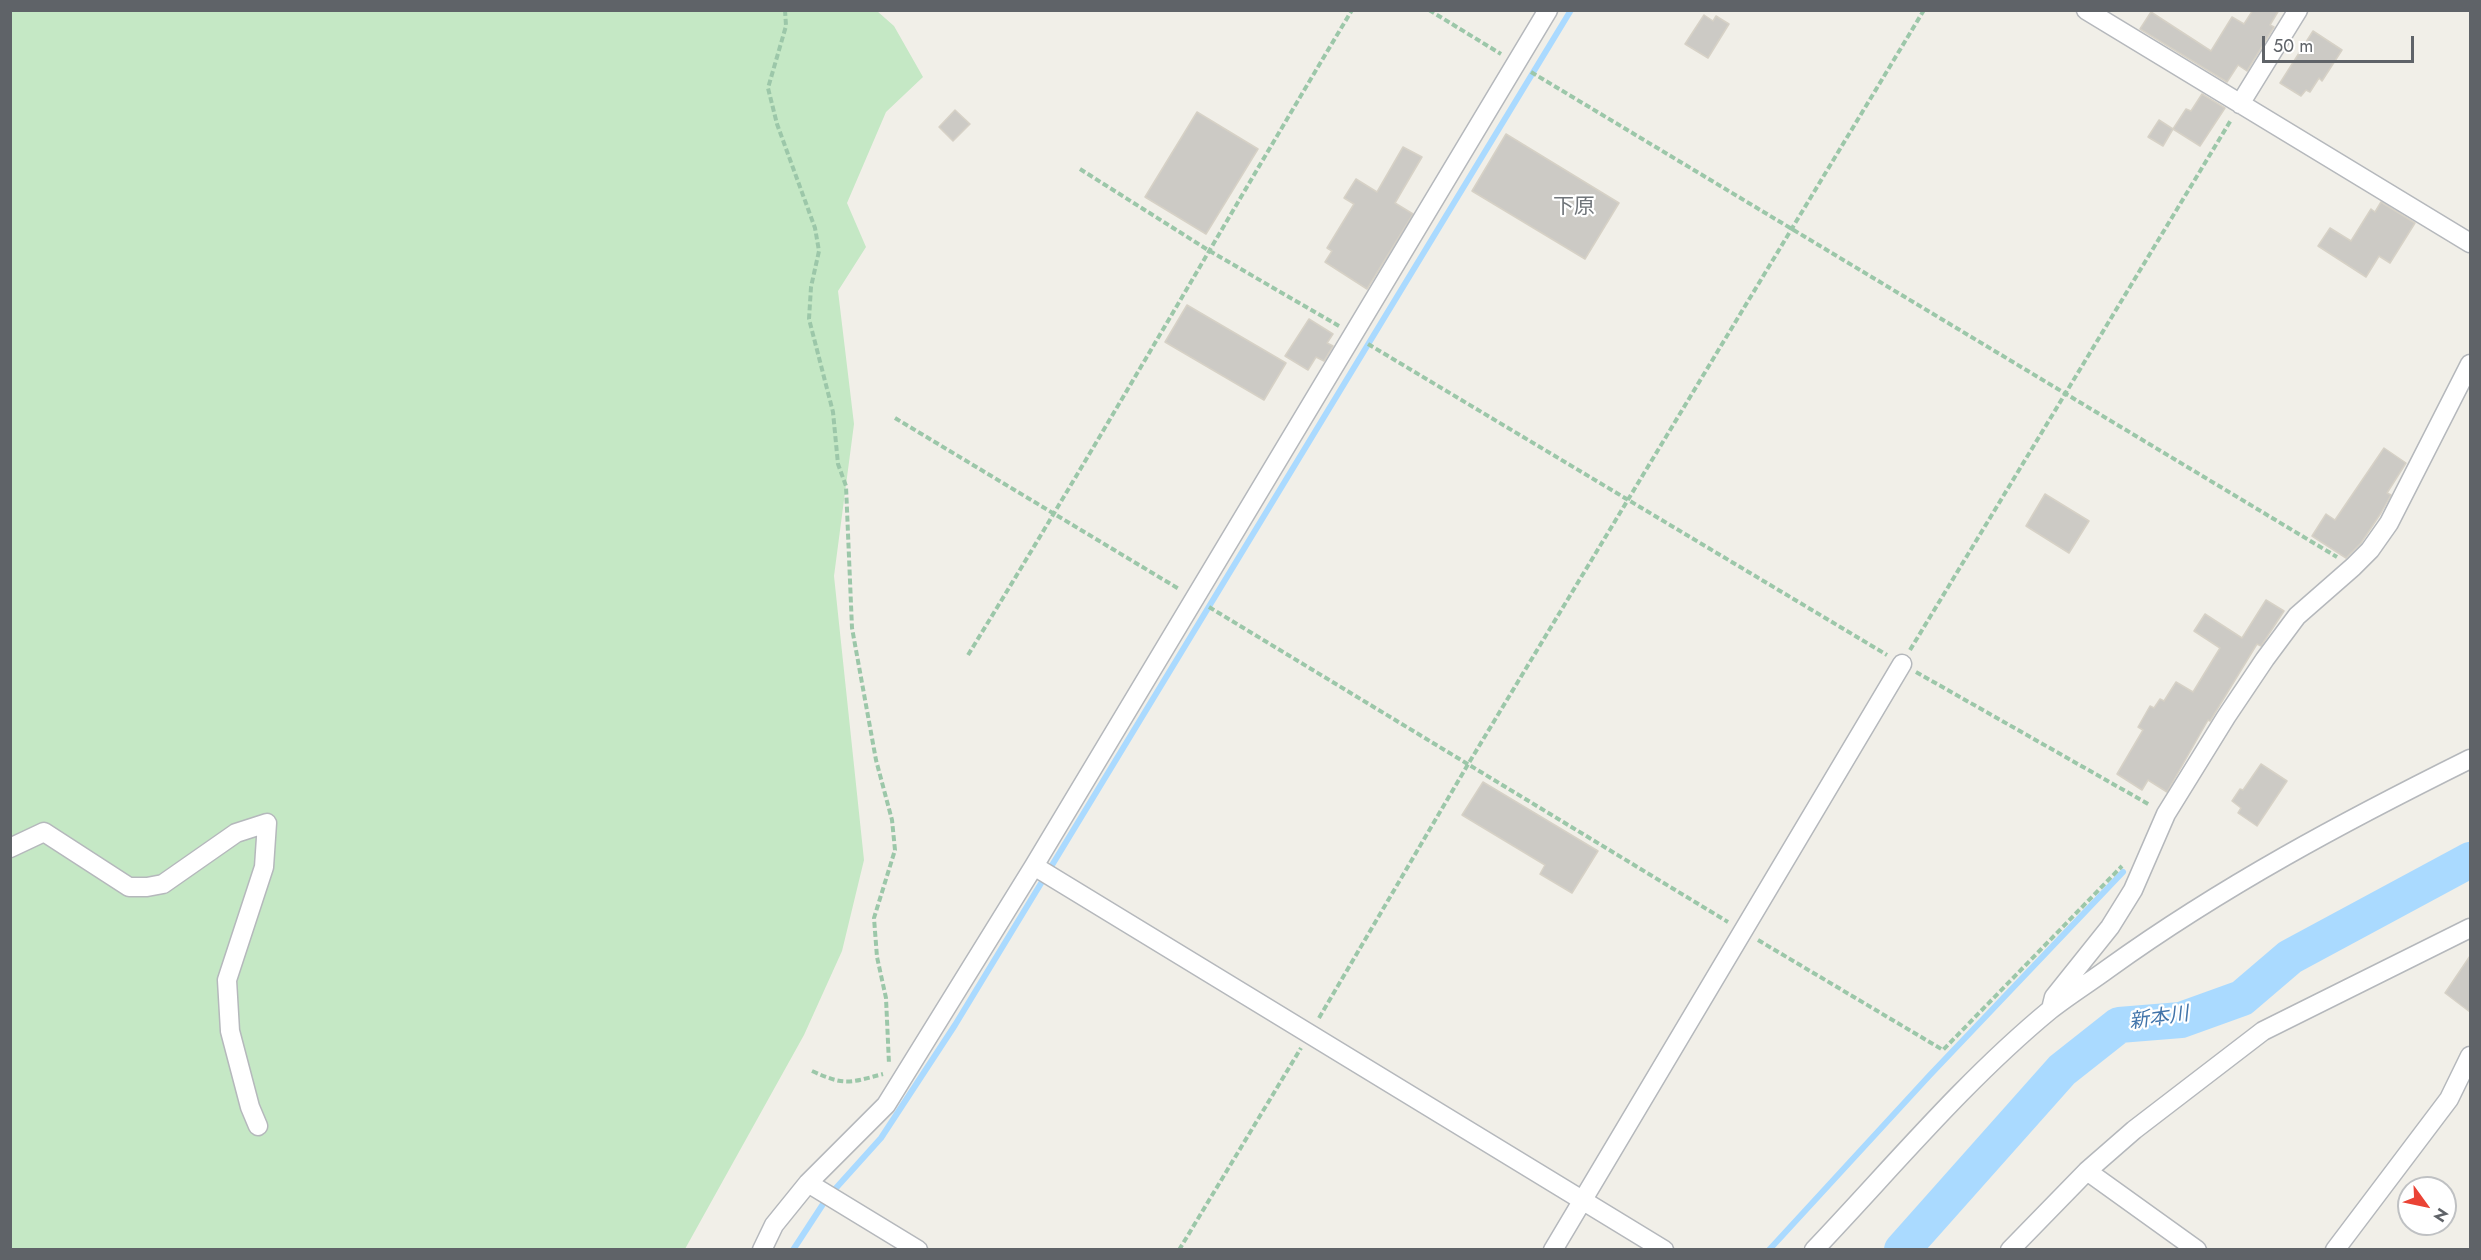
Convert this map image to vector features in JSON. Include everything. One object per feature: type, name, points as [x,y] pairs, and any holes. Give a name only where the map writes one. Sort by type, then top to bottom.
[{"type":"street","points":[[762,1250],[774,1225],[808,1183],[886,1105],[1034,866],[1548,10]]},
{"type":"street","points":[[2086,10],[2470,243]]},
{"type":"street","points":[[2240,104],[2298,10]]},
{"type":"street","points":[[2051,1009],[2054,998],[2110,927],[2133,890],[2166,814],[2226,717],[2297,616],[2370,550],[2389,523],[2470,364]]},
{"type":"street","points":[[1553,1250],[1902,664]]},
{"type":"street","points":[[1814,1250],[1984,1068],[2051,1009],[2218,894],[2280,858],[2470,759]]},
{"type":"street","points":[[10,848],[44,832],[129,887],[147,887],[163,884],[236,832],[267,824],[264,867],[227,980],[230,1031],[250,1107],[258,1126]]},
{"type":"street","points":[[1034,866],[1664,1250]]},
{"type":"street","points":[[2010,1250],[2086,1171],[2134,1130],[2264,1031],[2470,928]]},
{"type":"street","points":[[2335,1250],[2449,1099],[2470,1056]]},
{"type":"street","points":[[2086,1171],[2197,1250]]},
{"type":"street","points":[[808,1183],[918,1250]]},
{"type":"path","points":[[785,10],[786,26],[768,88],[777,124],[815,228],[819,251],[811,287],[809,320],[833,412],[838,464],[846,486],[852,628],[876,760],[892,820],[895,850],[874,918],[877,957],[886,998],[885,1028],[889,1072],[849,1083],[812,1071]]},
{"type":"path","points":[[968,655],[1054,515],[1208,250],[1352,10]]},
{"type":"path","points":[[1429,10],[2353,567]]},
{"type":"path","points":[[1179,1250],[1310,1034],[1467,766],[1924,10]]},
{"type":"path","points":[[1902,664],[2240,104]]},
{"type":"path","points":[[1080,169],[1208,250],[1902,664],[2166,814]]},
{"type":"path","points":[[895,418],[1467,766],[1943,1050],[2118,869],[2130,861],[2143,863]]},
{"type":"green space","points":[[10,11],[877,11],[894,26],[923,77],[886,112],[847,203],[866,247],[838,291],[854,424],[834,576],[864,860],[842,951],[804,1035],[685,1249],[11,1249]]},
{"type":"building","points":[[2253,10],[2279,10],[2270,25],[2274,27],[2247,71],[2238,65],[2227,82],[2140,29],[2151,12],[2211,51],[2232,17],[2244,24]]},
{"type":"building","points":[[1704,15],[1713,21],[1716,16],[1729,24],[1708,58],[1685,44]]},
{"type":"building","points":[[2313,31],[2342,50],[2322,81],[2319,78],[2310,92],[2306,90],[2301,96],[2280,83]]},
{"type":"building","points":[[2202,94],[2225,108],[2200,146],[2173,129],[2186,109],[2191,111]]},
{"type":"building","points":[[955,110],[970,124],[953,141],[939,127]]},
{"type":"building","points":[[1197,112],[1258,149],[1206,234],[1145,197]]},
{"type":"building","points":[[2159,120],[2173,129],[2163,146],[2148,137]]},
{"type":"building","points":[[1506,134],[1619,203],[1585,259],[1472,191]]},
{"type":"building","points":[[1403,147],[1422,157],[1395,203],[1413,214],[1367,289],[1325,262],[1332,251],[1327,248],[1354,204],[1344,198],[1356,179],[1377,192]]},
{"type":"building","points":[[2381,202],[2415,223],[2390,263],[2379,256],[2366,277],[2318,246],[2330,228],[2351,241],[2371,209],[2375,212]]},
{"type":"building","points":[[1187,305],[1286,363],[1264,400],[1165,342]]},
{"type":"building","points":[[1309,319],[1333,334],[1327,343],[1333,346],[1324,361],[1316,357],[1308,370],[1285,356]]},
{"type":"building","points":[[2384,448],[2406,463],[2387,493],[2391,495],[2381,513],[2361,543],[2346,558],[2312,536],[2326,514],[2335,520]]},
{"type":"building","points":[[2045,494],[2089,521],[2069,553],[2026,526]]},
{"type":"building","points":[[2266,600],[2284,611],[2261,646],[2257,644],[2210,721],[2208,720],[2167,792],[2148,780],[2142,790],[2117,774],[2143,730],[2138,727],[2150,706],[2154,708],[2160,699],[2164,701],[2176,682],[2193,692],[2220,648],[2194,631],[2205,614],[2242,638]]},
{"type":"building","points":[[2261,764],[2287,781],[2257,826],[2238,813],[2241,808],[2232,801],[2240,789],[2243,790]]},
{"type":"building","points":[[1483,782],[1598,851],[1572,893],[1540,874],[1545,865],[1462,815]]},
{"type":"building","points":[[2470,956],[2470,1012],[2445,993]]},
{"type":"waterway","points":[[793,1250],[827,1198],[881,1138],[955,1025],[1571,10]]},
{"type":"waterway","name":"新本川","points":[[1902,1250],[2062,1070],[2119,1025],[2181,1020],[2242,998],[2290,957],[2470,860]]},
{"type":"waterway","points":[[1769,1250],[1929,1076],[2123,872]]},
{"type":"district","name":"下原","points":[[1574,208]]}]
